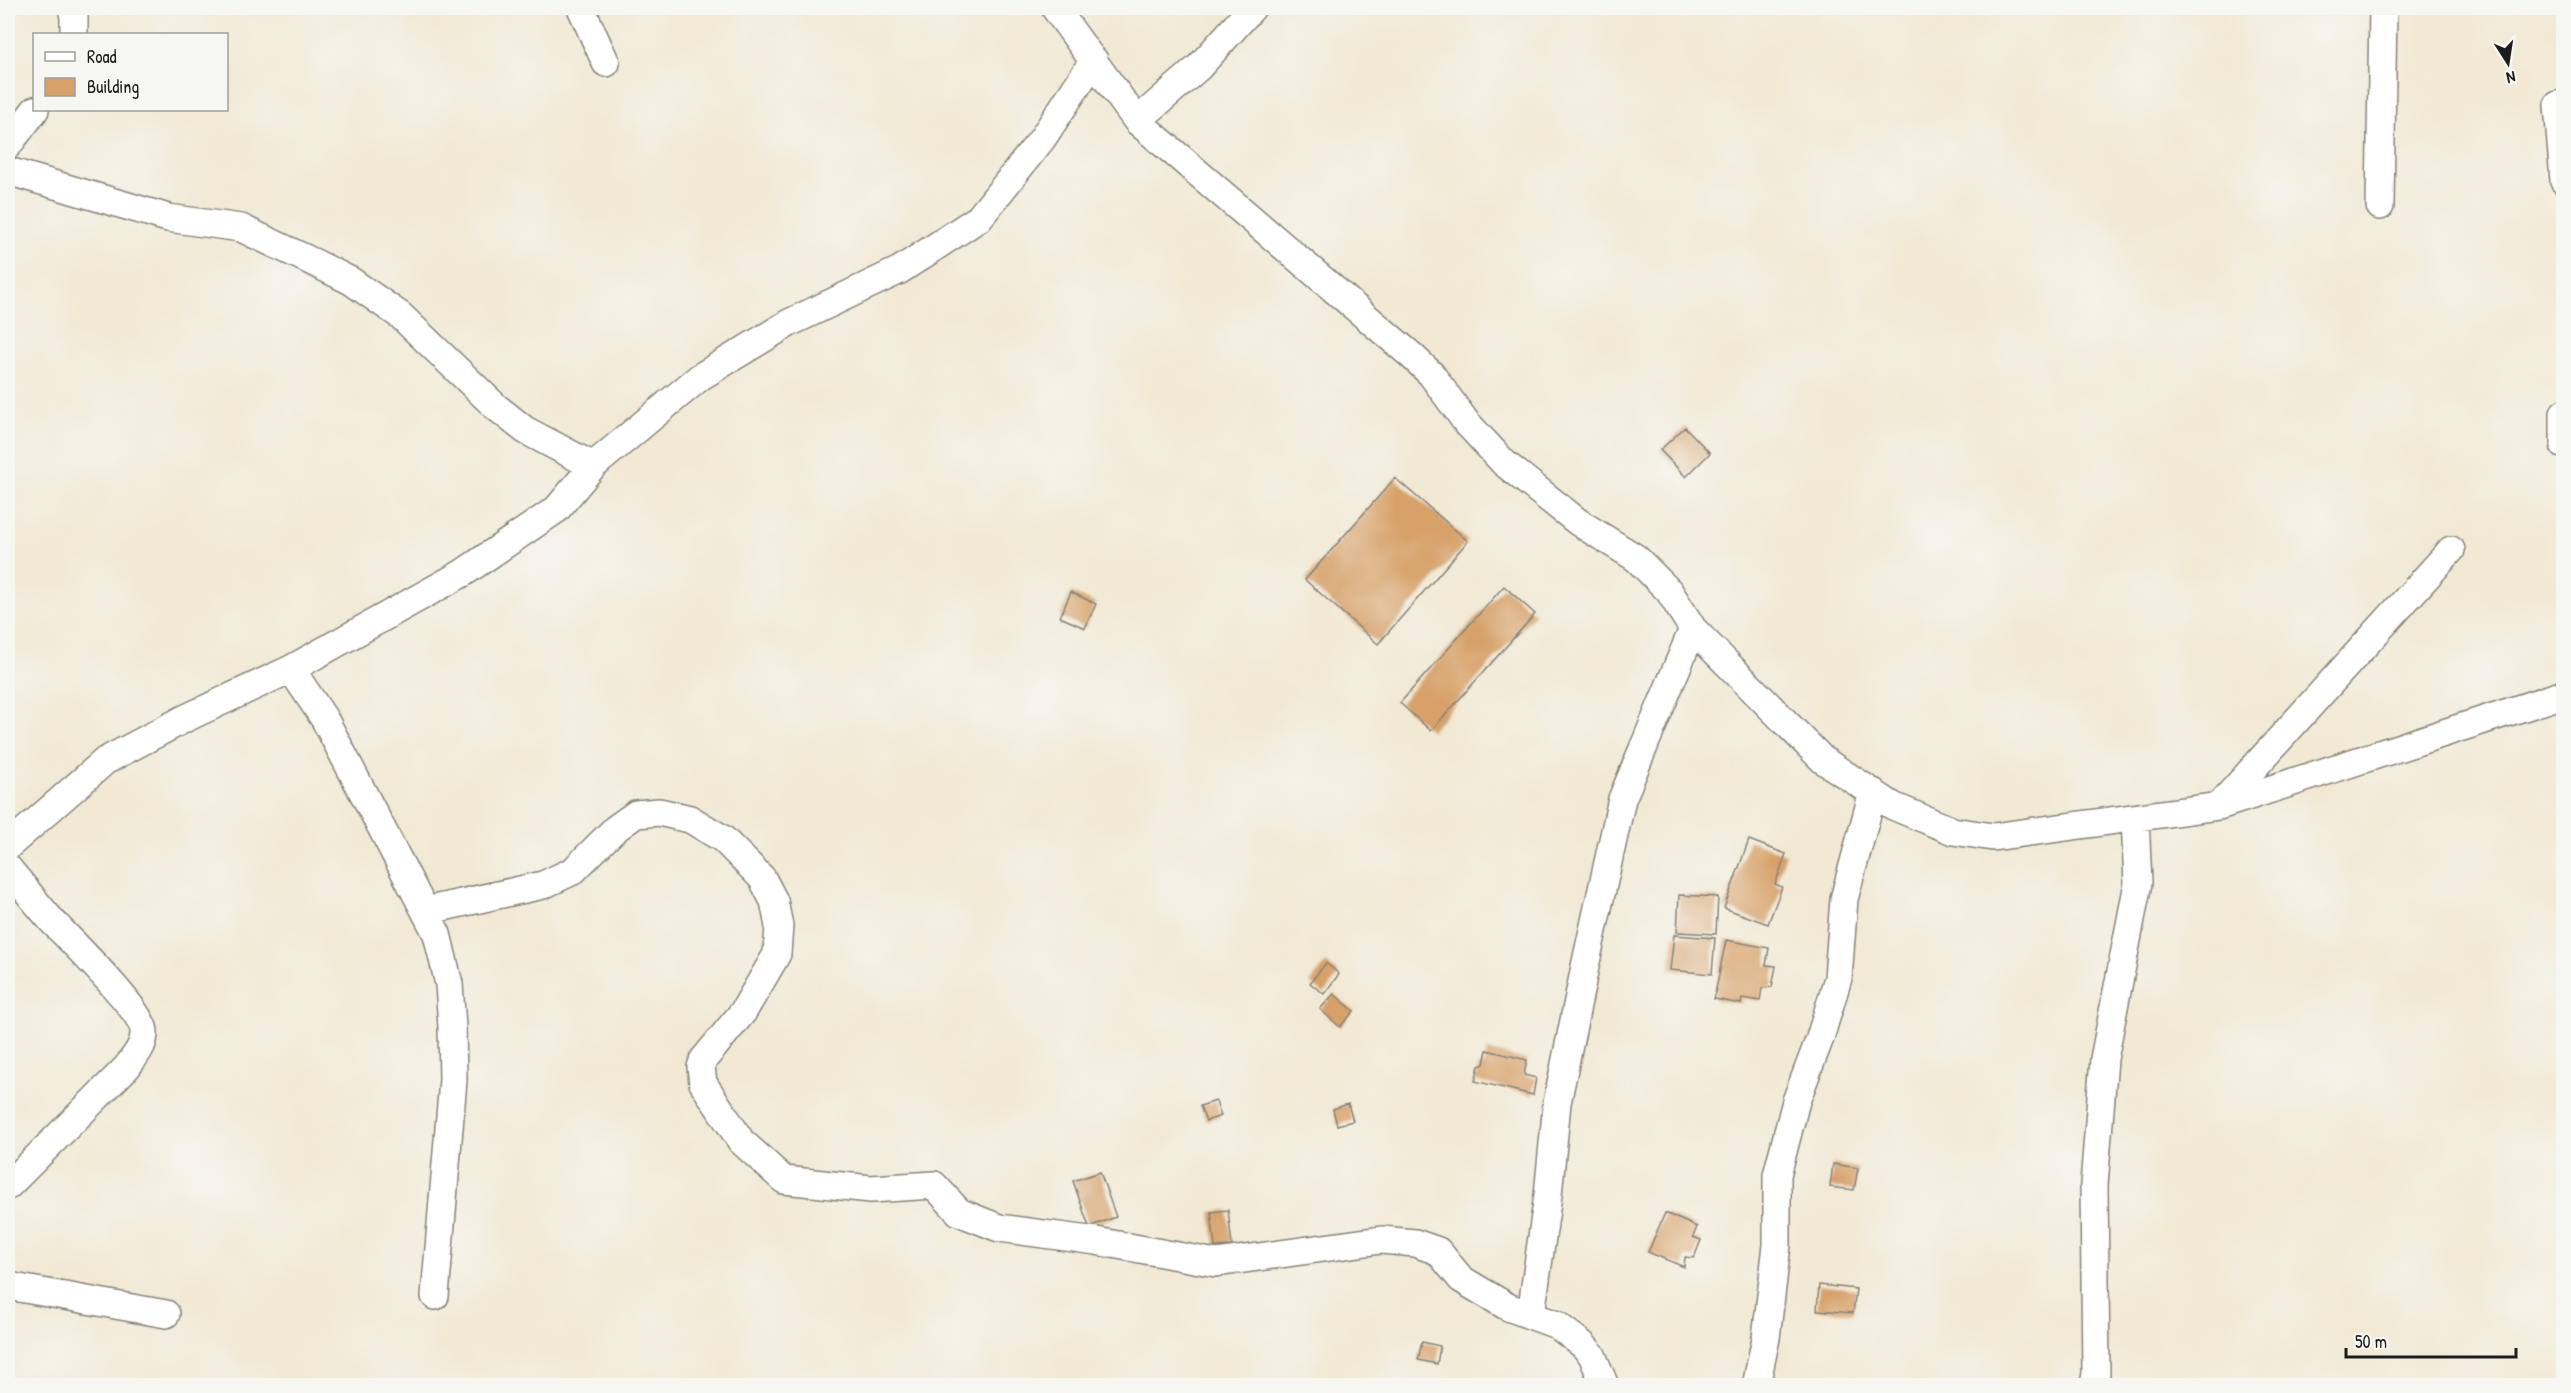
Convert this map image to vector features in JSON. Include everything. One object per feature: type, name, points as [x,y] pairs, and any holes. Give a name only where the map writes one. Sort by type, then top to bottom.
[{"type":"street","points":[[72,8],[75,17],[74,33]]},
{"type":"street","points":[[581,8],[606,63]]},
{"type":"street","points":[[1055,8],[1137,121],[1431,374],[1466,422],[1504,463],[1578,522],[1636,558],[1669,591],[1693,629],[1823,760],[1893,806],[1953,831],[1993,837],[2219,806],[2564,694]]},
{"type":"street","points":[[1137,121],[1199,67],[1252,8]]},
{"type":"street","points":[[2380,206],[2383,8]]},
{"type":"street","points":[[8,846],[105,761],[186,718],[291,669],[463,573],[557,509],[593,466],[700,377],[789,323],[900,270],[979,218],[1042,139],[1094,60]]},
{"type":"street","points":[[2558,105],[2564,181]]},
{"type":"street","points":[[8,145],[34,111]]},
{"type":"street","points":[[8,171],[168,218],[242,228],[315,262],[351,281],[401,316],[496,407],[525,430],[593,466]]},
{"type":"street","points":[[2564,412],[2564,445]]},
{"type":"street","points":[[2219,806],[2451,550]]},
{"type":"street","points":[[1531,1314],[1548,1195],[1557,1102],[1622,799],[1693,629]]},
{"type":"street","points":[[291,669],[325,720],[437,934],[449,984],[453,1080],[435,1296]]},
{"type":"street","points":[[1756,1386],[1766,1338],[1777,1245],[1777,1175],[1796,1101],[1820,1038],[1838,978],[1844,900],[1873,792]]},
{"type":"street","points":[[425,911],[543,885],[573,871],[615,829],[636,814],[659,812],[690,819],[723,839],[762,878],[774,901],[779,926],[777,954],[743,1012],[704,1059],[701,1067],[703,1083],[741,1141],[784,1180],[871,1189],[934,1185],[958,1212],[999,1228],[1096,1241],[1216,1263],[1381,1240],[1415,1243],[1438,1251],[1461,1278],[1508,1307],[1557,1325],[1592,1355],[1605,1386]]},
{"type":"street","points":[[2094,1386],[2096,1372],[2094,1185],[2104,1059],[2138,883],[2134,819]]},
{"type":"street","points":[[8,868],[52,920],[120,993],[144,1028],[144,1039],[140,1049],[127,1067],[8,1186]]},
{"type":"street","points":[[8,1286],[166,1314]]},
{"type":"building","points":[[1685,427],[1710,453],[1686,477],[1660,450]]},
{"type":"building","points":[[1395,478],[1468,541],[1378,644],[1305,580]]},
{"type":"building","points":[[1504,586],[1535,614],[1431,731],[1400,703]]},
{"type":"building","points":[[1071,592],[1096,604],[1085,628],[1060,617]]},
{"type":"building","points":[[1749,840],[1786,854],[1775,884],[1782,887],[1768,924],[1724,908]]},
{"type":"building","points":[[1679,895],[1718,897],[1716,934],[1677,932]]},
{"type":"building","points":[[1674,935],[1715,938],[1712,974],[1670,970]]},
{"type":"building","points":[[1726,940],[1769,948],[1766,965],[1776,966],[1772,987],[1762,988],[1760,1001],[1742,998],[1741,1004],[1714,999]]},
{"type":"building","points":[[1326,963],[1339,974],[1324,994],[1310,983]]},
{"type":"building","points":[[1334,994],[1354,1011],[1340,1027],[1320,1009]]},
{"type":"building","points":[[1487,1050],[1527,1060],[1524,1075],[1536,1078],[1533,1095],[1475,1081],[1479,1066],[1484,1064]]},
{"type":"building","points":[[1216,1101],[1221,1116],[1206,1121],[1200,1106]]},
{"type":"building","points":[[1348,1104],[1353,1121],[1337,1125],[1333,1109]]},
{"type":"building","points":[[1833,1164],[1858,1168],[1854,1190],[1830,1187]]},
{"type":"building","points":[[1100,1172],[1116,1217],[1089,1227],[1073,1181]]},
{"type":"building","points":[[1228,1210],[1232,1246],[1215,1247],[1211,1212]]},
{"type":"building","points":[[1665,1213],[1697,1227],[1693,1237],[1701,1240],[1694,1258],[1685,1257],[1684,1267],[1648,1252]]},
{"type":"building","points":[[1819,1285],[1856,1289],[1853,1313],[1817,1310]]},
{"type":"building","points":[[1422,1342],[1440,1346],[1437,1364],[1418,1360]]}]
